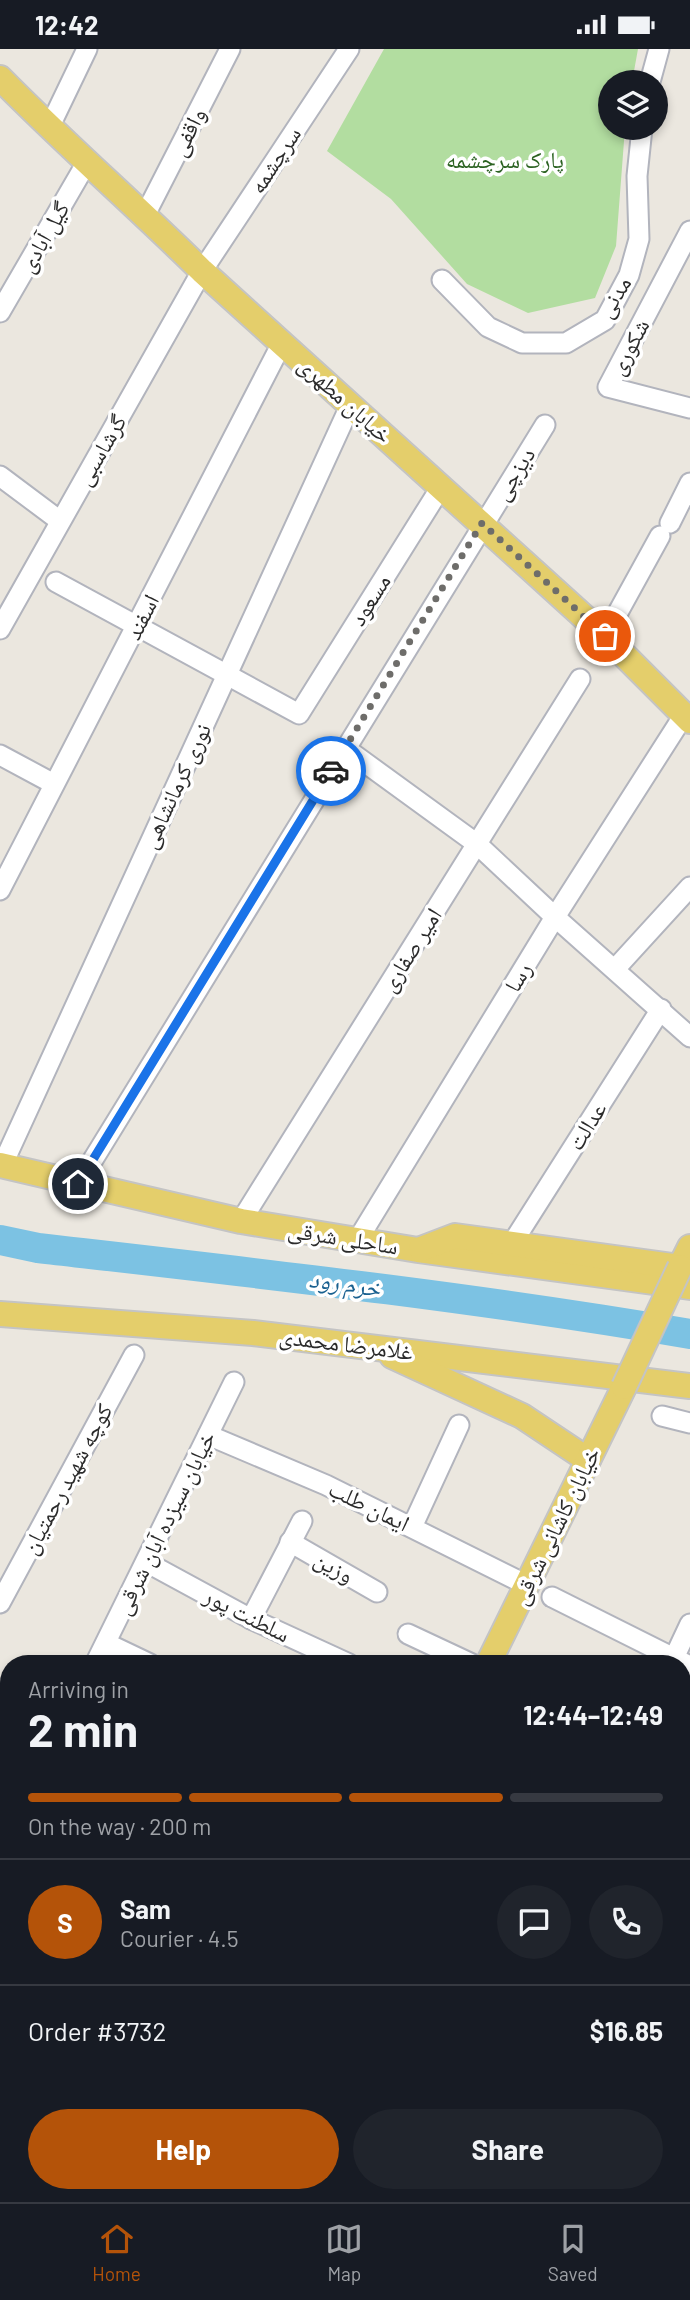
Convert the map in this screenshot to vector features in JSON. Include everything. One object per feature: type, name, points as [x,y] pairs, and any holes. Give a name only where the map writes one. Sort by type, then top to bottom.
[{"type":"main road","name":"خیابان مطهری","points":[[0,78],[49,128],[202,271],[605,636],[687,718]]},
{"type":"main road","name":"ساحلی شرقی","points":[[1,1165],[241,1221],[356,1241],[418,1250],[687,1267]]},
{"type":"main road","points":[[418,1250],[455,1236],[687,1267]]},
{"type":"main road","name":"خیابان کاشانی شرقی","points":[[492,1655],[687,1267]]},
{"type":"main road","name":"غلامرضا محمدی","points":[[0,1314],[253,1333],[690,1385]]},
{"type":"main road","points":[[372,1347],[522,1416],[588,1460]]},
{"type":"street","points":[[49,128],[87,49]]},
{"type":"street","name":"واقفی","points":[[145,215],[230,49]]},
{"type":"street","name":"سرچشمه","points":[[202,271],[349,49]]},
{"type":"street","points":[[653,70],[659,49]]},
{"type":"street","name":"مدنی","points":[[442,280],[488,327],[522,343],[566,343],[605,320],[629,275],[639,239],[637,176],[641,140]]},
{"type":"street","name":"گیل آبادی","points":[[0,312],[87,162]]},
{"type":"street","name":"شکوری","points":[[690,231],[608,387],[690,408]]},
{"type":"street","name":"گرشاسبی","points":[[0,629],[202,271]]},
{"type":"street","name":"اسفند","points":[[0,890],[282,343]]},
{"type":"street","name":"نوری کرمانشاهی","points":[[1,1165],[350,406]]},
{"type":"street","name":"دیزچی","points":[[78,1184],[482,523],[545,425]]},
{"type":"street","points":[[0,476],[60,521]]},
{"type":"street","points":[[605,636],[690,483]]},
{"type":"street","name":"مسعود","points":[[227,675],[299,714],[441,487]]},
{"type":"street","points":[[57,582],[227,675]]},
{"type":"street","name":"امیر صفاری","points":[[241,1221],[580,679]]},
{"type":"street","name":"رسا","points":[[356,1241],[555,917],[687,718]]},
{"type":"street","points":[[345,748],[477,844],[690,1037]]},
{"type":"street","points":[[0,755],[54,784]]},
{"type":"street","points":[[615,969],[690,887]]},
{"type":"street","name":"عدالت","points":[[513,1243],[661,1009]]},
{"type":"street","name":"کوچه شهید رحمتیان","points":[[0,1603],[134,1355]]},
{"type":"street","name":"خیابان سیزده آبان شرقی","points":[[100,1655],[234,1382]]},
{"type":"street","points":[[662,1416],[690,1423]]},
{"type":"street","points":[[412,1527],[459,1425]]},
{"type":"street","name":"ایمان طلب","points":[[208,1435],[326,1485],[527,1585]]},
{"type":"street","points":[[251,1619],[302,1521]]},
{"type":"street","name":"وزین","points":[[290,1542],[377,1592]]},
{"type":"street","name":"سلطنت پور","points":[[146,1562],[251,1619],[329,1655]]},
{"type":"street","points":[[552,1597],[668,1655]]},
{"type":"street","points":[[683,1655],[690,1624]]},
{"type":"street","points":[[408,1634],[453,1655]]},
{"type":"street","points":[[106,1643],[131,1655]]},
{"type":"green space","name":"پارک سرچشمه","points":[[384,49],[638,49],[634,70],[598,70],[598,140],[624,140],[616,246],[595,298],[528,313],[467,284],[391,199],[327,151]]},
{"type":"waterway","name":"خرم رود","points":[[0,1240],[38,1248],[446,1297],[690,1334]]},
{"type":"way so far","points":[[331,771],[482,523],[605,636]]},
{"type":"route","points":[[78,1184],[331,771]]}]
